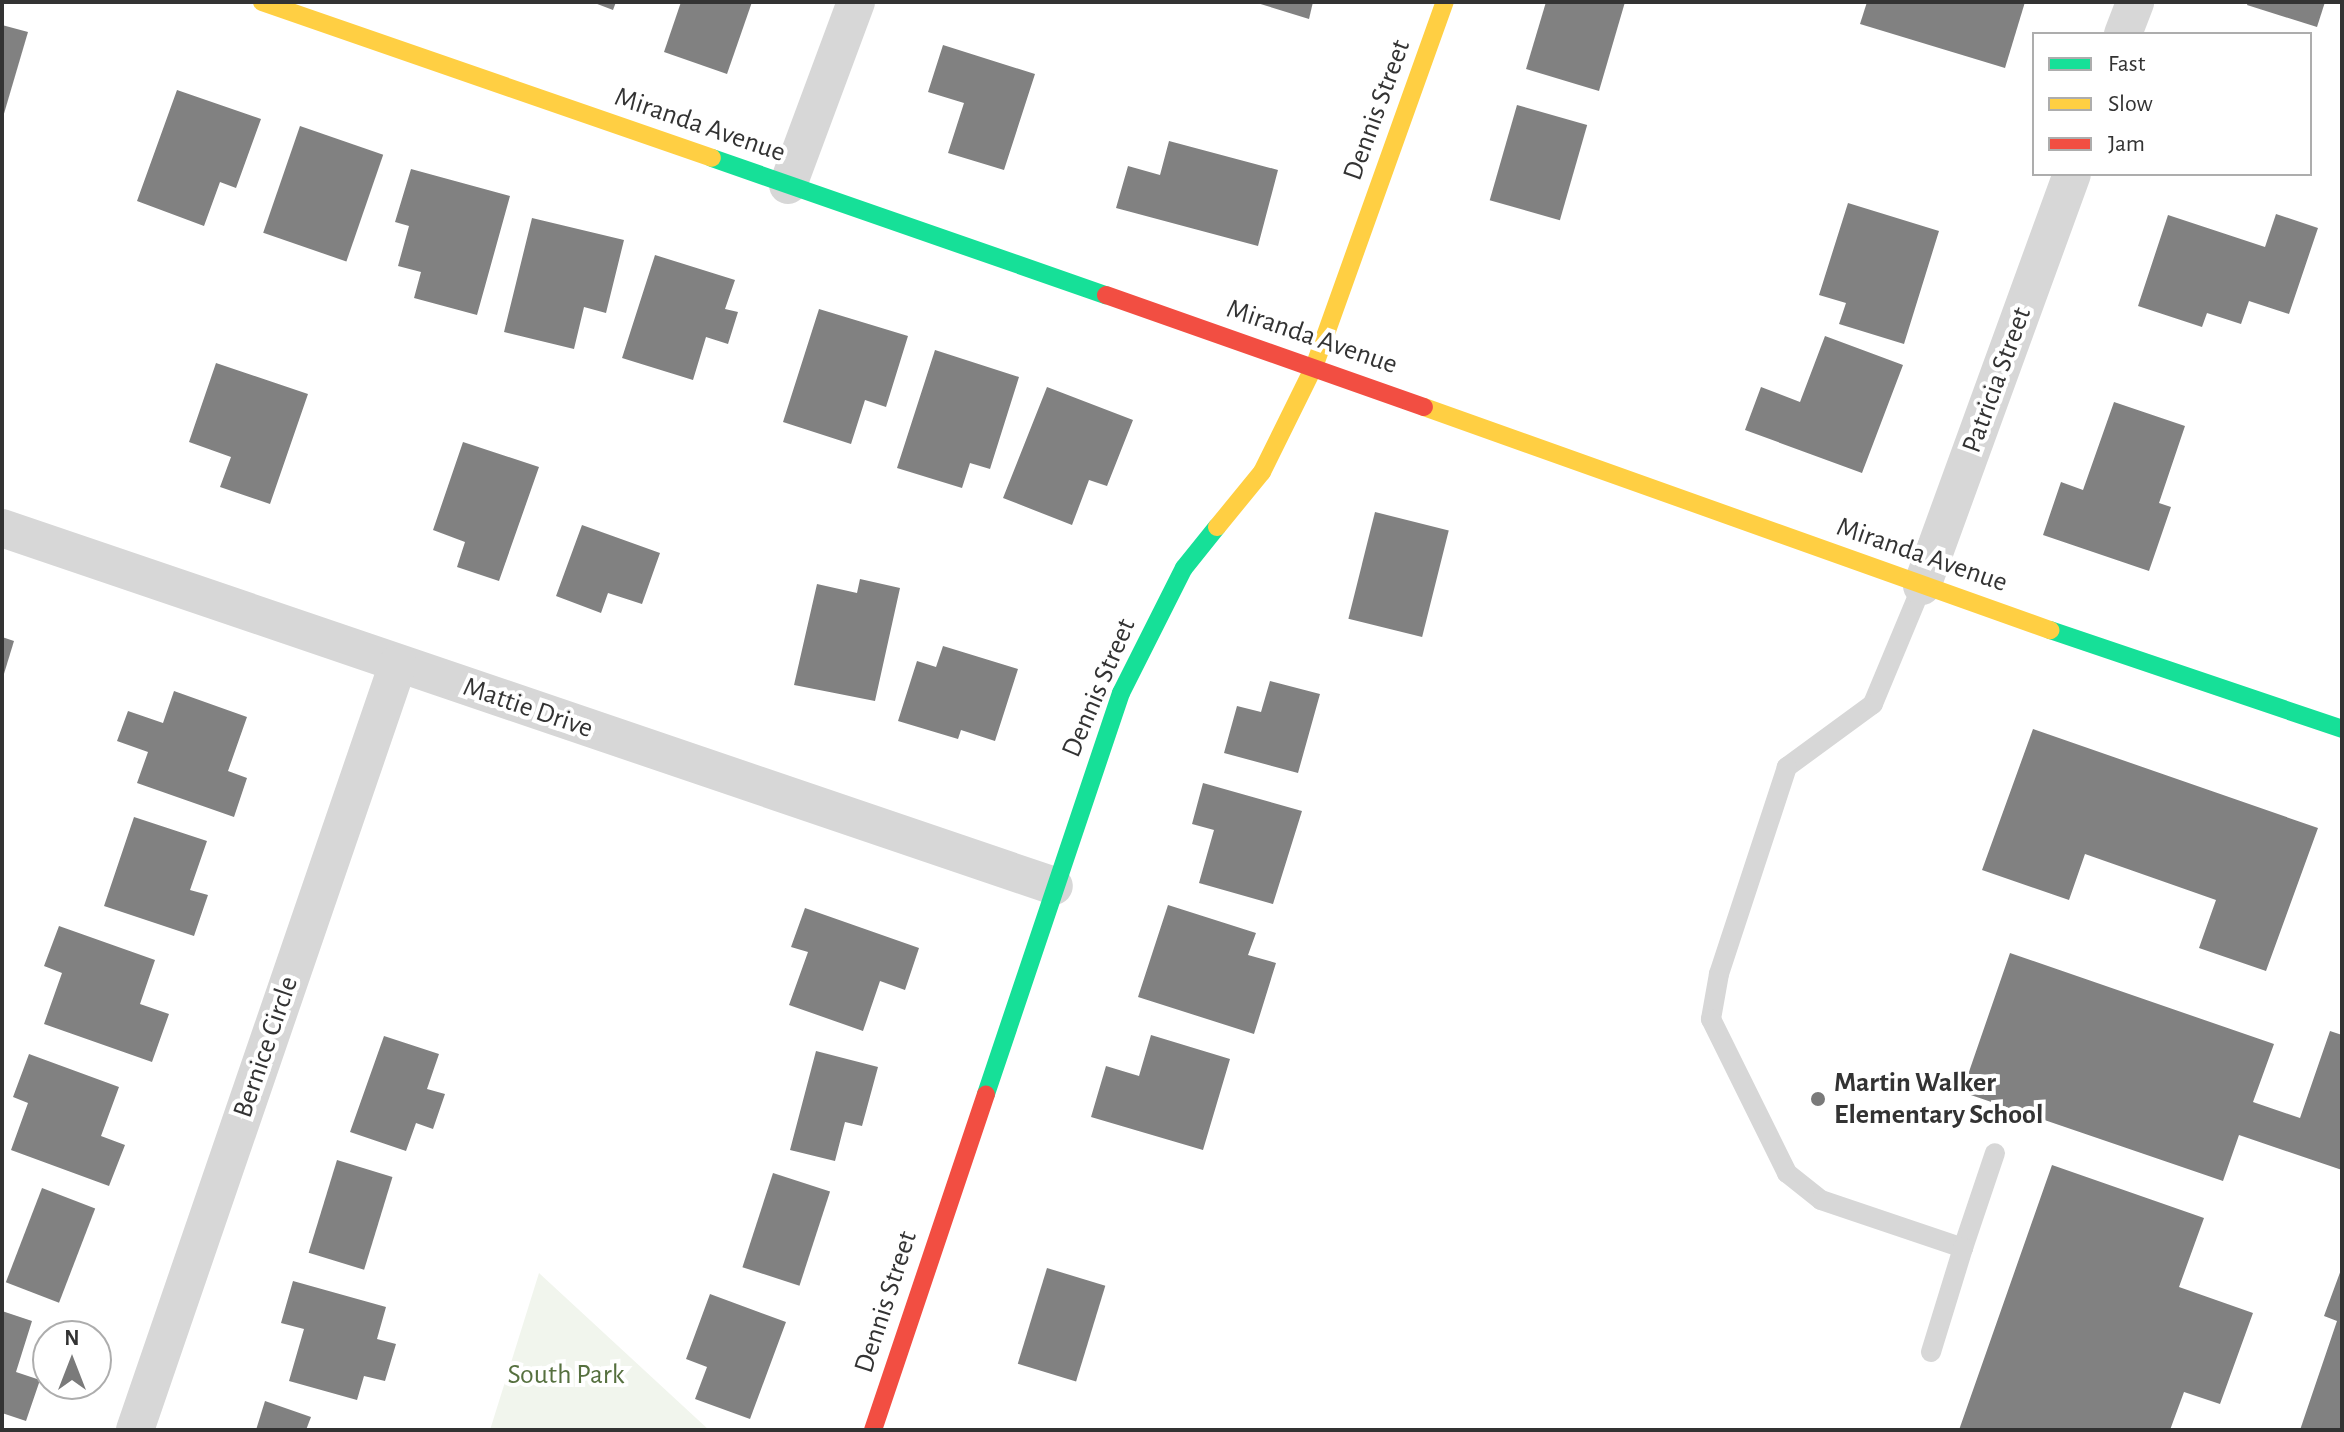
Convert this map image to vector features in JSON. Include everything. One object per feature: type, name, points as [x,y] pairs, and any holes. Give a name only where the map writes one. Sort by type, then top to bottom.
[{"type":"street","name":"Miranda Avenue","points":[[262,2],[1314,367],[1922,586],[2342,729]]},
{"type":"street","points":[[788,185],[856,2]]},
{"type":"street","name":"Dennis Street","points":[[873,1430],[1121,693],[1184,568],[1262,472],[1314,367],[1445,2]]},
{"type":"street","points":[[2124,32],[2135,2]]},
{"type":"street","name":"Patricia Street","points":[[1922,586],[2071,176]]},
{"type":"street","name":"Mattie Drive","points":[[2,528],[1054,886]]},
{"type":"street","name":"Bernice Circle","points":[[135,1430],[398,664]]},
{"type":"lane","points":[[1922,586],[1873,704],[1787,767],[1719,974],[1711,1019],[1787,1173],[1821,1200],[1963,1248]]},
{"type":"lane","points":[[1931,1352],[1995,1153]]},
{"type":"green space","name":"South Park","points":[[539,1273],[709,1430],[490,1430]]},
{"type":"building","points":[[592,2],[616,2],[613,10]]},
{"type":"building","points":[[681,2],[752,2],[727,74],[664,52]]},
{"type":"building","points":[[1254,2],[1313,2],[1309,19]]},
{"type":"building","points":[[1546,2],[1625,2],[1599,91],[1526,69]]},
{"type":"building","points":[[1867,2],[2025,2],[2005,68],[1860,24]]},
{"type":"building","points":[[2248,2],[2325,2],[2317,27],[2247,5]]},
{"type":"building","points":[[2,25],[28,32],[3,117],[2,117]]},
{"type":"building","points":[[943,45],[1035,74],[1004,170],[948,153],[964,103],[928,92]]},
{"type":"building","points":[[177,90],[261,119],[236,188],[220,182],[204,226],[137,201]]},
{"type":"building","points":[[1517,105],[1587,125],[1560,220],[1490,200]]},
{"type":"building","points":[[300,126],[383,155],[346,261],[263,233]]},
{"type":"building","points":[[1169,141],[1278,170],[1258,246],[1116,208],[1128,166],[1160,175]]},
{"type":"building","points":[[411,169],[510,196],[477,315],[414,298],[421,272],[398,266],[409,226],[395,222]]},
{"type":"building","points":[[1848,203],[1939,231],[1904,344],[1839,324],[1846,303],[1819,295]]},
{"type":"building","points":[[2276,214],[2318,228],[2289,314],[2249,301],[2241,324],[2207,313],[2202,327],[2138,306],[2168,215],[2265,247]]},
{"type":"building","points":[[532,218],[624,240],[606,313],[584,307],[574,349],[504,332]]},
{"type":"building","points":[[655,255],[735,280],[725,309],[738,312],[728,344],[706,337],[693,380],[622,358]]},
{"type":"building","points":[[819,309],[908,336],[886,407],[865,400],[851,444],[783,422]]},
{"type":"building","points":[[1825,336],[1903,365],[1862,473],[1745,430],[1761,387],[1800,402]]},
{"type":"building","points":[[935,350],[1019,377],[990,469],[970,463],[962,488],[897,468]]},
{"type":"building","points":[[216,363],[308,394],[270,504],[220,487],[231,457],[189,442]]},
{"type":"building","points":[[1047,387],[1133,420],[1107,486],[1089,480],[1072,525],[1003,498]]},
{"type":"building","points":[[2114,402],[2185,426],[2159,503],[2171,507],[2149,571],[2043,535],[2061,482],[2083,490]]},
{"type":"building","points":[[463,442],[539,467],[499,581],[457,567],[465,542],[433,530]]},
{"type":"building","points":[[1375,512],[1449,530],[1422,637],[1348,619]]},
{"type":"building","points":[[582,525],[660,553],[642,604],[608,593],[601,613],[556,596]]},
{"type":"building","points":[[860,579],[900,588],[875,701],[794,685],[817,584],[857,593]]},
{"type":"building","points":[[2,637],[14,641],[3,677],[2,677]]},
{"type":"building","points":[[943,646],[1018,669],[995,741],[961,730],[958,739],[898,721],[917,661],[936,667]]},
{"type":"building","points":[[1270,681],[1320,694],[1298,773],[1224,753],[1237,706],[1261,712]]},
{"type":"building","points":[[174,691],[247,717],[228,771],[247,778],[234,817],[137,783],[148,752],[117,741],[128,711],[163,723]]},
{"type":"building","points":[[2033,729],[2318,828],[2266,971],[2199,948],[2216,900],[2085,854],[2069,900],[1982,870]]},
{"type":"building","points":[[1203,783],[1302,811],[1273,904],[1199,883],[1214,830],[1192,824]]},
{"type":"building","points":[[134,817],[207,841],[190,890],[208,895],[194,936],[104,906]]},
{"type":"building","points":[[1168,905],[1256,933],[1248,955],[1276,963],[1254,1034],[1138,997]]},
{"type":"building","points":[[805,908],[919,948],[905,990],[880,981],[863,1031],[789,1005],[808,952],[791,947]]},
{"type":"building","points":[[59,926],[155,960],[140,1004],[169,1014],[152,1062],[44,1024],[62,973],[44,966]]},
{"type":"building","points":[[2010,953],[2274,1044],[2253,1102],[2300,1118],[2330,1031],[2342,1035],[2342,1170],[2239,1135],[2223,1181],[1962,1092]]},
{"type":"building","points":[[1151,1035],[1230,1059],[1203,1150],[1091,1117],[1106,1066],[1139,1076]]},
{"type":"building","points":[[384,1036],[439,1054],[427,1089],[445,1094],[433,1129],[416,1123],[406,1151],[350,1132]]},
{"type":"building","points":[[816,1051],[878,1067],[862,1126],[845,1122],[835,1161],[790,1150]]},
{"type":"building","points":[[29,1054],[119,1087],[101,1136],[125,1145],[109,1186],[11,1150],[28,1103],[13,1097]]},
{"type":"building","points":[[337,1160],[392,1177],[364,1270],[309,1253]]},
{"type":"building","points":[[2052,1165],[2204,1218],[2179,1287],[2253,1313],[2220,1404],[2184,1392],[2170,1430],[1959,1430]]},
{"type":"building","points":[[773,1173],[830,1192],[799,1286],[742,1267]]},
{"type":"building","points":[[42,1188],[95,1208],[59,1303],[6,1282]]},
{"type":"building","points":[[2342,1267],[2342,1430],[2300,1430],[2337,1321],[2324,1316]]},
{"type":"building","points":[[1047,1268],[1105,1286],[1076,1381],[1018,1364]]},
{"type":"building","points":[[293,1281],[386,1307],[377,1339],[396,1344],[385,1381],[364,1376],[357,1400],[289,1381],[304,1329],[281,1323]]},
{"type":"building","points":[[710,1294],[786,1322],[750,1419],[695,1399],[707,1367],[686,1359]]},
{"type":"building","points":[[2,1311],[32,1321],[16,1372],[32,1377],[33,1400],[26,1421],[2,1413]]},
{"type":"building","points":[[265,1401],[311,1417],[306,1430],[256,1430]]},
{"type":"traffic: fast","points":[[712,158],[1106,295]]},
{"type":"traffic: fast","points":[[986,1094],[1121,693],[1184,568],[1217,527]]},
{"type":"traffic: fast","points":[[2050,630],[2342,729]]},
{"type":"traffic: slow","points":[[262,2],[712,158]]},
{"type":"traffic: slow","points":[[1217,527],[1262,472],[1314,367],[1445,2]]},
{"type":"traffic: slow","points":[[1424,407],[2050,630]]},
{"type":"traffic: jam","points":[[1106,295],[1424,407]]},
{"type":"traffic: jam","points":[[873,1430],[986,1094]]},
{"type":"place","name":"Martin Walker Elementary School","points":[[1818,1099]]}]
